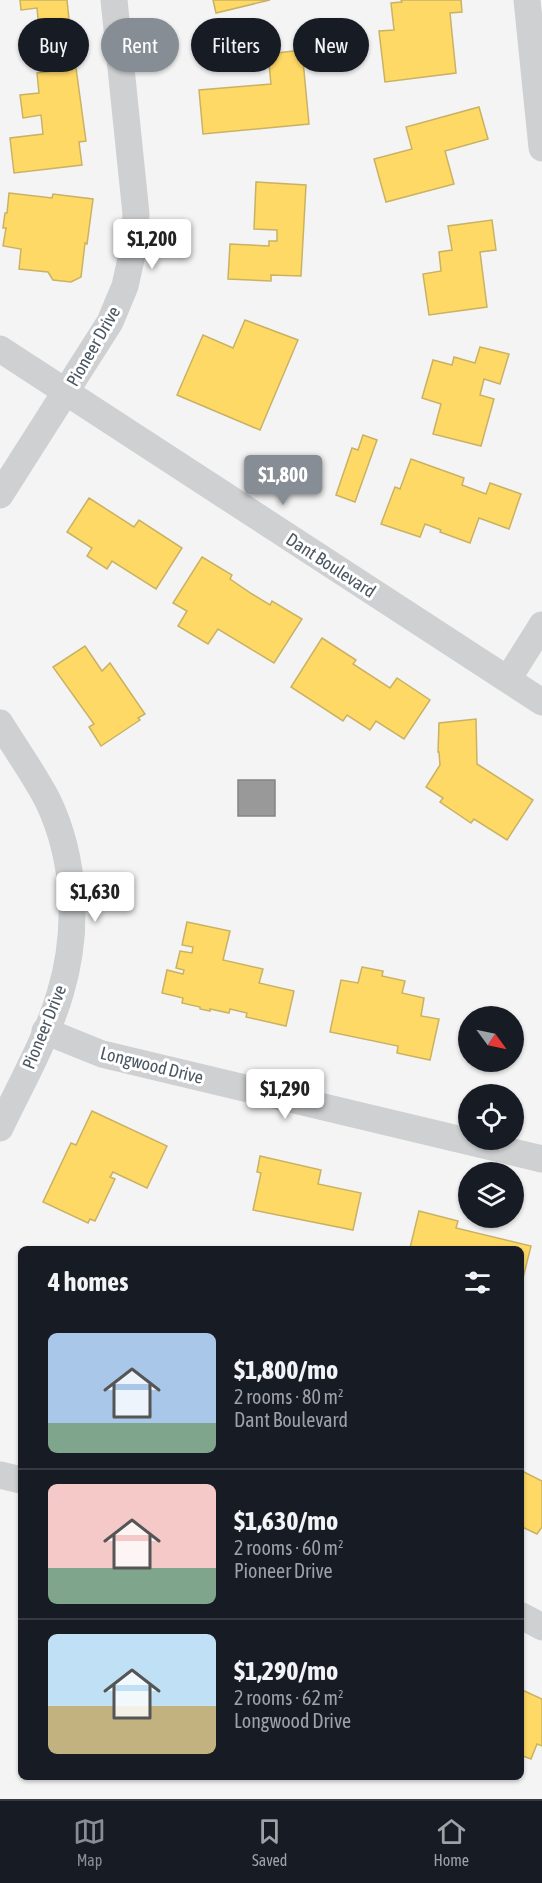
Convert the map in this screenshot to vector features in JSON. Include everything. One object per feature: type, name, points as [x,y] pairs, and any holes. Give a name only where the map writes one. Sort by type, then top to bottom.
[{"type":"street","name":"Pioneer Drive","points":[[0,495],[110,322],[125,286],[133,250],[136,213],[114,0]]},
{"type":"street","points":[[527,0],[542,148]]},
{"type":"street","name":"Dant Boulevard","points":[[0,349],[542,702]]},
{"type":"street","points":[[508,679],[542,625]]},
{"type":"street","name":"Pioneer Drive","points":[[0,723],[31,771],[48,803],[63,841],[71,881],[73,921],[69,957],[60,995],[0,1128]]},
{"type":"street","name":"Longwood Drive","points":[[45,1031],[102,1054],[542,1159]]},
{"type":"street","points":[[0,1475],[18,1478]]},
{"type":"street","points":[[524,1617],[542,1627]]},
{"type":"building: Homes","points":[[20,0],[67,0],[69,18],[38,18],[37,8],[21,10]]},
{"type":"building: Homes","points":[[213,0],[270,0],[216,13]]},
{"type":"building: Homes","points":[[401,0],[461,0],[462,12],[450,13],[456,73],[385,82],[379,31],[394,30],[391,3],[402,2]]},
{"type":"building: Homes","points":[[293,51],[293,72],[304,72],[309,124],[203,134],[199,90],[271,84],[270,72],[281,72],[281,52]]},
{"type":"building: Homes","points":[[77,72],[86,141],[79,142],[82,165],[14,173],[10,138],[43,134],[41,115],[23,118],[20,95],[39,93],[37,73]]},
{"type":"building: Homes","points":[[479,107],[488,139],[445,151],[454,184],[386,202],[374,159],[412,149],[406,127]]},
{"type":"building: Homes","points":[[256,182],[306,185],[301,276],[271,275],[271,281],[228,279],[230,244],[269,246],[269,241],[277,241],[277,230],[254,229]]},
{"type":"building: Homes","points":[[9,193],[52,198],[53,194],[93,199],[81,277],[71,282],[53,280],[48,272],[19,269],[21,249],[3,246],[6,228],[3,228]]},
{"type":"building: Homes","points":[[492,220],[496,250],[480,252],[487,307],[429,315],[423,274],[441,271],[439,252],[452,250],[448,226]]},
{"type":"building: Homes","points":[[245,320],[298,340],[260,430],[177,395],[203,335],[233,348]]},
{"type":"building: Homes","points":[[480,347],[509,354],[500,384],[484,379],[480,395],[494,399],[481,446],[433,434],[441,404],[422,398],[433,360],[452,365],[454,357],[475,363]]},
{"type":"building: Homes","points":[[363,435],[377,440],[355,502],[336,495],[352,448],[358,450]]},
{"type":"building: Homes","points":[[411,459],[464,478],[462,485],[486,494],[490,483],[521,494],[509,529],[479,518],[470,543],[425,524],[420,537],[381,524],[395,487],[400,489]]},
{"type":"building: Homes","points":[[89,498],[134,527],[139,520],[182,548],[156,589],[112,561],[107,569],[87,556],[92,548],[67,532]]},
{"type":"building: Homes","points":[[202,557],[232,575],[230,579],[252,594],[270,605],[272,601],[302,619],[274,663],[218,629],[208,644],[178,626],[187,611],[173,603]]},
{"type":"building: Homes","points":[[322,638],[356,660],[353,664],[390,688],[397,678],[430,700],[404,739],[376,721],[370,730],[347,715],[343,721],[291,687]]},
{"type":"building: Homes","points":[[85,646],[102,671],[110,663],[145,714],[138,718],[140,720],[101,746],[89,727],[94,724],[53,667]]},
{"type":"building: Homes","points":[[476,719],[477,764],[533,800],[507,840],[474,819],[471,823],[440,802],[443,798],[426,787],[440,765],[439,723]]},
{"type":"building: Homes","points":[[187,922],[230,931],[223,960],[263,969],[259,983],[294,991],[286,1026],[246,1017],[247,1013],[230,1009],[229,1013],[200,1009],[200,1007],[182,1003],[183,998],[162,993],[167,970],[183,974],[184,970],[176,968],[180,951],[192,953],[193,947],[182,945]]},
{"type":"building: Homes","points":[[362,967],[383,971],[382,976],[405,981],[402,993],[424,998],[421,1016],[439,1019],[430,1060],[397,1053],[398,1046],[330,1032],[341,980],[358,983]]},
{"type":"building: Homes","points":[[92,1111],[167,1146],[147,1188],[113,1172],[110,1177],[115,1179],[95,1221],[90,1219],[88,1223],[43,1202],[71,1143],[76,1145]]},
{"type":"building: Homes","points":[[260,1156],[321,1170],[318,1184],[361,1193],[353,1230],[253,1210],[261,1173],[257,1172]]},
{"type":"building: Homes","points":[[419,1211],[458,1221],[456,1228],[531,1246],[524,1274],[524,1246],[410,1246]]},
{"type":"building: Homes","points":[[524,1472],[542,1481],[542,1527],[537,1534],[524,1528]]},
{"type":"building: Homes","points":[[524,1691],[542,1699],[542,1746],[537,1744],[531,1759],[524,1756]]},
{"type":"building: Industry","points":[[238,780],[275,780],[275,816],[238,816]]}]
